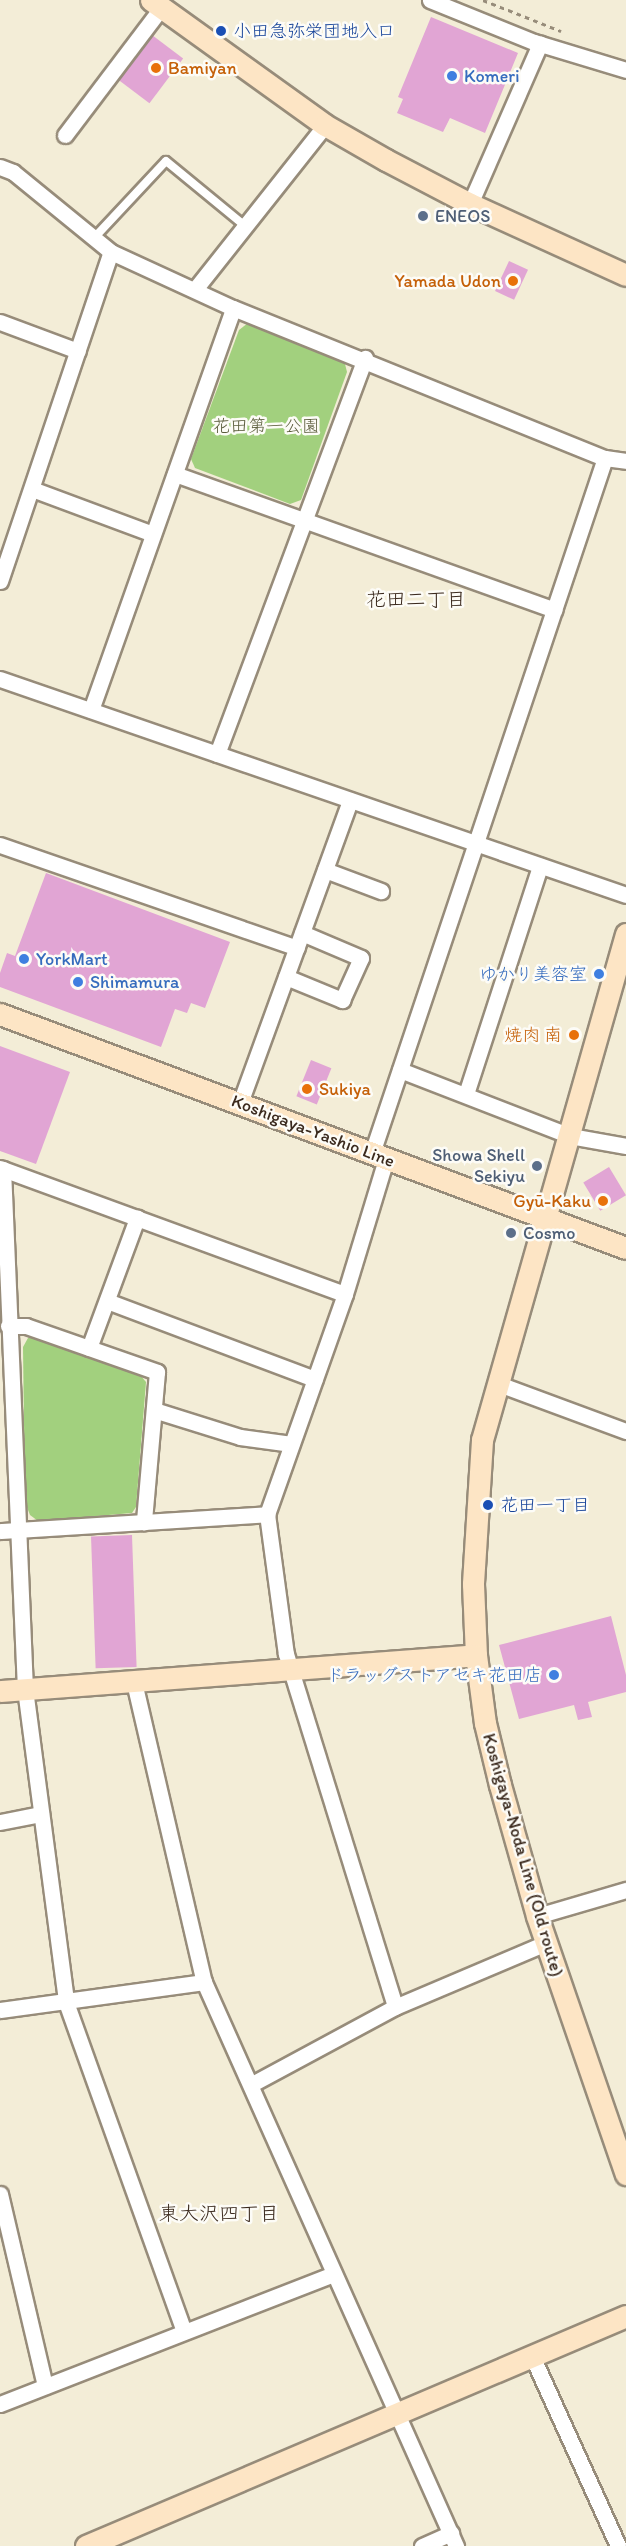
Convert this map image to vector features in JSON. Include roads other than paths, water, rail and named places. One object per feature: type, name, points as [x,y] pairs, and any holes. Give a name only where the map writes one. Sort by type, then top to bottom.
[{"type":"street","points":[[430,0],[540,44],[626,70]]},
{"type":"street","points":[[64,135],[156,4],[325,125],[470,204],[626,275]]},
{"type":"street","points":[[470,204],[540,44]]},
{"type":"street","points":[[196,288],[325,125]]},
{"type":"street","points":[[0,167],[13,172],[111,252],[196,288],[233,308],[364,358],[605,458],[626,461]]},
{"type":"street","points":[[0,580],[111,252]]},
{"type":"street","points":[[91,710],[233,308]]},
{"type":"street","points":[[0,322],[78,351]]},
{"type":"street","points":[[217,754],[364,358]]},
{"type":"street","points":[[395,2007],[291,1671],[267,1514],[345,1294],[400,1070],[605,458]]},
{"type":"street","points":[[175,474],[554,610]]},
{"type":"street","points":[[32,489],[153,534]]},
{"type":"street","points":[[0,679],[626,895]]},
{"type":"street","points":[[240,1103],[350,800]]},
{"type":"street","points":[[0,845],[297,948]]},
{"type":"street","points":[[466,1094],[540,866]]},
{"type":"street","points":[[325,870],[381,891]]},
{"type":"street","points":[[286,977],[342,1000],[361,958],[302,933]]},
{"type":"street","name":"Koshigaya-Noda Line (Old route)","points":[[626,934],[570,1136],[496,1383],[482,1440],[474,1516],[476,1655],[487,1734],[537,1916],[626,2174]]},
{"type":"street","name":"Koshigaya-Yashio Line","points":[[0,1014],[626,1248]]},
{"type":"street","points":[[400,1070],[570,1136],[626,1146]]},
{"type":"street","points":[[184,2332],[66,2002],[25,1689],[8,1531],[8,1326],[1,1169],[345,1294]]},
{"type":"street","points":[[89,1348],[137,1218]]},
{"type":"street","points":[[106,1301],[315,1379]]},
{"type":"street","points":[[8,1326],[26,1326],[157,1372],[144,1522]]},
{"type":"street","points":[[496,1383],[626,1431]]},
{"type":"street","points":[[154,1410],[240,1437],[292,1444]]},
{"type":"street","points":[[8,1531],[267,1514]]},
{"type":"street","points":[[0,1691],[291,1671],[476,1655]]},
{"type":"street","points":[[134,1682],[204,1982],[252,2084],[334,2274],[454,2540],[422,2546]]},
{"type":"street","points":[[0,1822],[41,1814]]},
{"type":"street","points":[[537,1916],[626,1890]]},
{"type":"street","points":[[252,2084],[395,2007],[546,1943]]},
{"type":"street","points":[[0,2010],[204,1982]]},
{"type":"street","points":[[0,2194],[45,2386]]},
{"type":"street","points":[[0,2403],[334,2274]]},
{"type":"street","points":[[86,2546],[399,2415],[626,2316]]},
{"type":"street","points":[[532,2356],[618,2546]]},
{"type":"lane","points":[[94,238],[166,161],[245,226]]},
{"type":"place","name":"小田急弥栄団地入口","points":[[221,31]]},
{"type":"place","name":"Bamiyan","points":[[156,68]]},
{"type":"place","name":"Komeri","points":[[452,76]]},
{"type":"place","name":"ENEOS","points":[[423,216]]},
{"type":"place","name":"Yamada Udon","points":[[513,281]]},
{"type":"place","name":"YorkMart","points":[[24,959]]},
{"type":"place","name":"ゆかり美容室","points":[[599,974]]},
{"type":"place","name":"Shimamura","points":[[78,982]]},
{"type":"place","name":"焼肉 南","points":[[574,1035]]},
{"type":"place","name":"Sukiya","points":[[307,1089]]},
{"type":"place","name":"Showa Shell Sekiyu","points":[[537,1166]]},
{"type":"place","name":"Gyū-Kaku","points":[[603,1201]]},
{"type":"place","name":"Cosmo","points":[[511,1233]]},
{"type":"place","name":"花田一丁目","points":[[488,1505]]},
{"type":"place","name":"ドラッグストアセキ花田店","points":[[554,1675]]},
{"type":"district","name":"花田二丁目","points":[[416,599]]},
{"type":"district","name":"東大沢四丁目","points":[[219,2213]]},
{"type":"park label","name":"花田第一公園","points":[[266,426]]}]
